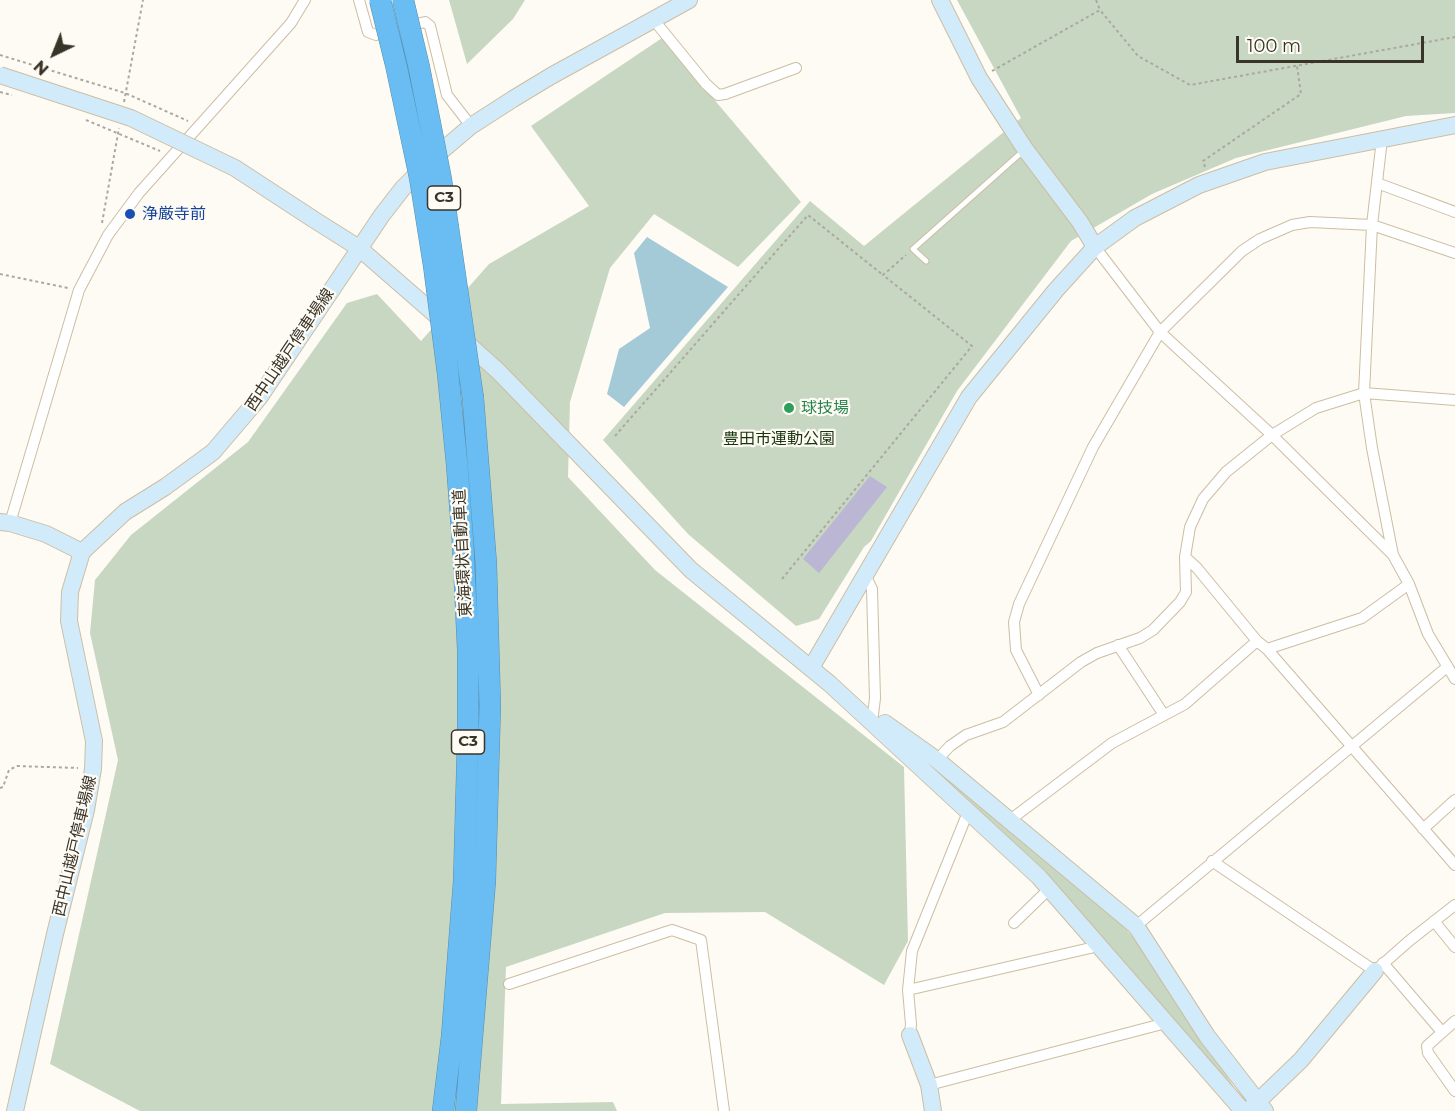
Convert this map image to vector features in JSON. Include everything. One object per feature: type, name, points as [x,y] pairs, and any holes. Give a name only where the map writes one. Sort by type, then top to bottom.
[{"type":"highway","name":"東海環状自動車道","points":[[380,0],[420,178],[448,374],[458,465],[463,545],[468,650],[464,881],[452,1036],[443,1111]]},
{"type":"highway","name":"東海環状自動車道","points":[[403,0],[441,179],[473,398],[486,562],[490,706],[485,880],[466,1111]]},
{"type":"street","points":[[82,552],[46,534],[5,523],[79,290],[108,236],[134,198],[291,23],[305,0]]},
{"type":"street","points":[[359,0],[368,32],[376,35],[425,22],[430,26],[447,95],[471,126]]},
{"type":"street","name":"西中山越戸停車場線","points":[[15,1111],[86,810],[93,769],[94,741],[69,621],[70,592],[82,552],[125,512],[165,487],[213,452],[260,398],[359,248],[404,189],[432,159],[471,126],[551,76],[689,0]]},
{"type":"street","points":[[940,0],[979,78],[1025,149],[1080,222],[1095,247],[1160,332],[1272,435],[1393,555],[1409,584],[1428,634],[1455,679]]},
{"type":"street","points":[[653,19],[706,84],[718,94],[725,94],[796,68]]},
{"type":"street","points":[[0,75],[142,123],[235,168],[359,248],[498,371],[691,570],[830,684],[1049,889],[1167,1023],[1253,1109]]},
{"type":"street","points":[[811,668],[969,398],[1056,290],[1095,247],[1135,218],[1209,182],[1265,162],[1455,125]]},
{"type":"street","points":[[1382,139],[1372,225],[1365,393],[1372,448],[1393,555]]},
{"type":"street","points":[[1377,183],[1455,212]]},
{"type":"street","points":[[1039,695],[1016,651],[1014,622],[1018,604],[1093,447],[1160,332],[1242,251],[1260,239],[1292,225],[1310,222],[1372,225],[1455,253]]},
{"type":"street","points":[[937,760],[950,746],[966,735],[1003,722],[1081,662],[1149,634],[1180,602],[1188,588],[1185,557],[1190,527],[1203,499],[1226,472],[1272,435],[1316,408],[1365,393],[1455,400]]},
{"type":"street","points":[[1185,557],[1455,865]]},
{"type":"street","points":[[866,577],[872,589],[875,698],[873,715]]},
{"type":"street","points":[[1267,649],[1362,618],[1409,584]]},
{"type":"street","points":[[1010,820],[1104,747],[1185,704],[1257,641]]},
{"type":"street","points":[[1118,645],[1164,715]]},
{"type":"street","points":[[1136,926],[1447,667]]},
{"type":"street","points":[[830,684],[937,760],[1136,926],[1253,1109]]},
{"type":"street","points":[[1423,829],[1455,800]]},
{"type":"street","points":[[933,1111],[929,1085],[910,1035],[908,990],[912,951],[968,812]]},
{"type":"street","points":[[1212,861],[1379,967],[1442,1032]]},
{"type":"street","points":[[1014,923],[1049,889]]},
{"type":"street","points":[[1253,1109],[1301,1060],[1379,967],[1455,905]]},
{"type":"street","points":[[1434,921],[1455,947]]},
{"type":"street","points":[[509,984],[672,930],[701,940],[724,1111]]},
{"type":"street","points":[[908,990],[1099,946]]},
{"type":"street","points":[[1455,1021],[1427,1046],[1428,1053],[1455,1091]]},
{"type":"street","points":[[929,1085],[1167,1023]]},
{"type":"lane","points":[[926,261],[913,249],[1025,149]]},
{"type":"path","points":[[123,103],[143,0]]},
{"type":"path","points":[[1096,0],[1100,10],[1138,56],[1190,85],[1455,37]]},
{"type":"path","points":[[979,78],[1100,10]]},
{"type":"path","points":[[0,55],[125,93],[198,126]]},
{"type":"path","points":[[1209,182],[1203,161],[1301,94],[1297,66]]},
{"type":"path","points":[[0,92],[20,98]]},
{"type":"path","points":[[79,117],[171,156]]},
{"type":"path","points":[[108,236],[101,228],[120,122]]},
{"type":"path","points":[[615,436],[808,215],[972,346],[782,579]]},
{"type":"path","points":[[883,275],[913,249]]},
{"type":"path","points":[[0,274],[79,290]]},
{"type":"path","points":[[0,788],[3,787],[9,770],[17,766],[93,769]]},
{"type":"green space","points":[[449,0],[525,0],[513,19],[467,64]]},
{"type":"green space","name":"豊田市運動公園","points":[[957,0],[1455,0],[1455,113],[1406,116],[1236,158],[1152,194],[1071,241],[957,391],[871,541],[864,547],[819,619],[796,626],[688,534],[603,440],[810,201],[864,246],[1021,118]]},
{"type":"green space","points":[[662,38],[801,202],[738,267],[654,214],[610,268],[570,402],[568,477],[655,570],[904,767],[908,941],[884,985],[765,912],[665,913],[506,967],[501,1104],[613,1102],[617,1111],[140,1111],[50,1064],[118,760],[90,633],[95,580],[131,535],[248,442],[347,303],[377,294],[421,341],[489,264],[589,206],[531,126]]},
{"type":"green space","points":[[891,733],[950,779],[1122,924],[1149,957],[1234,1087],[1230,1090],[1088,924],[1016,845]]},
{"type":"water","points":[[647,237],[728,287],[624,407],[607,394],[619,349],[650,328],[634,253]]},
{"type":"building","points":[[870,476],[887,487],[819,573],[803,559]]},
{"type":"place","name":"浄厳寺前","points":[[130,214]]},
{"type":"place","name":"球技場","points":[[789,408]]}]
